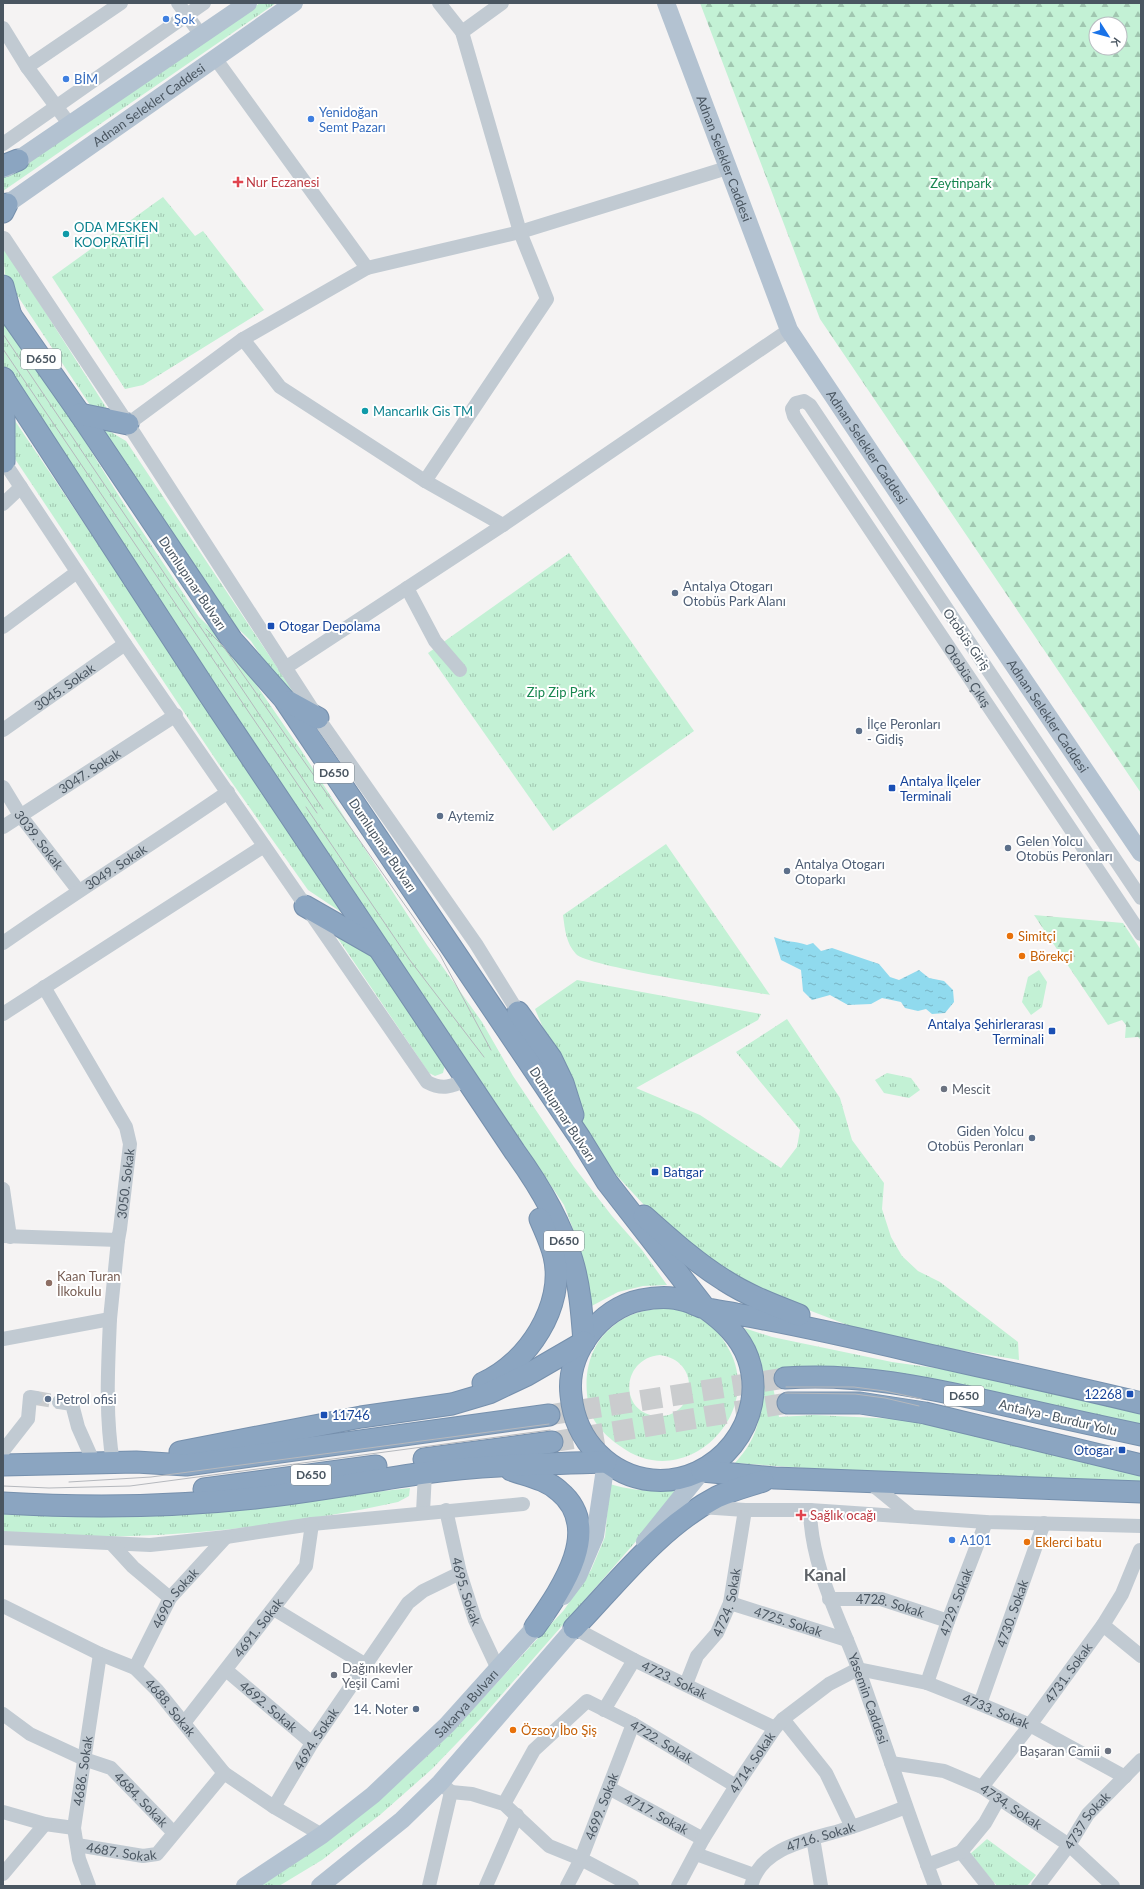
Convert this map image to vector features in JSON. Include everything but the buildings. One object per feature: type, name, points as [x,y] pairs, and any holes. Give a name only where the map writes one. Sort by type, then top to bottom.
[{"type":"highway","points":[[3,286],[7,310]]},
{"type":"highway","name":"Dumlupınar Bulvarı","points":[[7,310],[80,414],[232,640],[284,699],[580,1138],[607,1182],[705,1308]]},
{"type":"highway","points":[[4,378],[4,462]]},
{"type":"highway","name":"D650","points":[[4,378],[208,693],[515,1152],[535,1179],[552,1210],[572,1260],[584,1342]]},
{"type":"highway","points":[[80,414],[128,424]]},
{"type":"highway","points":[[284,699],[318,718]]},
{"type":"highway","points":[[305,906],[379,949]]},
{"type":"highway","points":[[518,1012],[551,1058],[563,1083],[580,1138]]},
{"type":"highway","points":[[411,1410],[493,1379],[519,1359],[524,1353],[538,1334],[550,1307],[556,1286],[554,1257],[515,1152]]},
{"type":"highway","points":[[607,1182],[683,1250],[724,1280],[753,1296],[801,1316],[837,1334]]},
{"type":"highway","points":[[705,1308],[723,1321],[738,1338],[748,1358],[753,1379],[752,1394],[746,1423],[736,1443],[720,1459],[702,1471],[683,1478],[656,1480],[643,1479],[624,1472],[606,1462],[588,1443],[575,1419],[570,1393],[573,1366],[584,1342],[598,1324],[604,1319],[616,1310],[638,1301],[660,1298],[683,1300],[705,1308],[758,1317],[837,1334],[1141,1403]]},
{"type":"highway","points":[[136,1462],[159,1454],[183,1452],[361,1417],[452,1404],[489,1393],[527,1375],[584,1342]]},
{"type":"highway","name":"Antalya - Burdur Yolu","points":[[785,1378],[820,1376],[862,1378],[931,1388],[1141,1436]]},
{"type":"highway","name":"Antalya - Burdur Yolu","points":[[788,1403],[860,1404],[925,1413],[1141,1465]]},
{"type":"highway","name":"D650","points":[[3,1465],[136,1462],[186,1465],[549,1415]]},
{"type":"highway","name":"D650","points":[[3,1503],[71,1507],[552,1442]]},
{"type":"highway","points":[[71,1507],[164,1505],[256,1498],[425,1473],[497,1466],[606,1462]]},
{"type":"highway","points":[[497,1466],[542,1480],[559,1491],[576,1513],[578,1541],[569,1573],[556,1597],[535,1627]]},
{"type":"highway","points":[[702,1471],[776,1478],[1141,1492]]},
{"type":"highway","points":[[574,1628],[649,1549],[678,1523],[701,1506],[739,1489],[776,1478]]},
{"type":"main road","points":[[8,166],[248,3]]},
{"type":"main road","name":"Adnan Selekler Caddesi","points":[[4,207],[294,3]]},
{"type":"main road","name":"Adnan Selekler Caddesi","points":[[666,3],[789,330],[1141,853]]},
{"type":"main road","name":"Sakarya Bulvarı","points":[[245,1886],[322,1835],[373,1795],[447,1726],[560,1601],[578,1576],[595,1536],[606,1462]]},
{"type":"main road","points":[[320,1886],[445,1787],[685,1494],[702,1471]]},
{"type":"street","points":[[27,67],[121,3]]},
{"type":"street","points":[[178,3],[201,35]]},
{"type":"street","points":[[3,144],[204,3]]},
{"type":"street","points":[[425,481],[547,298],[520,232],[462,32],[439,3]]},
{"type":"street","points":[[462,32],[502,3]]},
{"type":"street","points":[[3,28],[27,67],[70,125]]},
{"type":"street","points":[[215,58],[367,268]]},
{"type":"street","points":[[128,424],[244,338],[367,268],[520,232],[727,168]]},
{"type":"street","points":[[4,238],[128,424],[318,718],[476,944],[518,1012]]},
{"type":"street","points":[[285,668],[503,525],[789,330]]},
{"type":"street","points":[[244,338],[280,387],[425,481],[503,525]]},
{"type":"street","name":"Otobüs Giriş","points":[[794,416],[792,409],[796,403],[804,401],[810,405],[1141,898]]},
{"type":"street","name":"Otobüs Çıkış","points":[[794,416],[1141,934]]},
{"type":"street","points":[[4,462],[125,644],[176,715],[426,1082],[441,1087],[451,1087],[467,1079]]},
{"type":"street","points":[[3,504],[21,487]]},
{"type":"street","points":[[3,627],[77,572]]},
{"type":"street","points":[[407,588],[435,641],[460,670]]},
{"type":"street","name":"3045. Sokak","points":[[3,730],[125,644]]},
{"type":"street","name":"3047. Sokak","points":[[3,827],[176,715]]},
{"type":"street","name":"3039. Sokak","points":[[3,787],[20,815],[78,890]]},
{"type":"street","name":"3049. Sokak","points":[[3,943],[78,890],[174,829],[228,792]]},
{"type":"street","points":[[3,1014],[264,846]]},
{"type":"street","name":"3050. Sokak","points":[[44,987],[126,1127],[130,1144],[110,1319],[107,1396],[108,1433],[103,1463]]},
{"type":"street","points":[[3,1189],[6,1236],[118,1240]]},
{"type":"street","points":[[3,1339],[110,1319]]},
{"type":"street","points":[[3,1451],[28,1419],[30,1397],[36,1398]]},
{"type":"street","points":[[59,1402],[72,1404],[78,1427],[103,1463]]},
{"type":"street","points":[[423,1512],[425,1473]]},
{"type":"street","points":[[868,1481],[912,1517]]},
{"type":"street","points":[[3,1538],[150,1545],[226,1537],[312,1524],[423,1512],[523,1504]]},
{"type":"street","points":[[701,1506],[745,1510],[810,1510],[986,1522],[1141,1526]]},
{"type":"street","name":"4695. Sokak","points":[[446,1510],[460,1573],[475,1620],[498,1669]]},
{"type":"street","name":"4724. Sokak","points":[[686,1684],[697,1656],[717,1633],[730,1603],[745,1510]]},
{"type":"street","name":"Yasemin Caddesi","points":[[810,1510],[810,1533],[829,1599],[858,1669],[935,1886]]},
{"type":"street","name":"4729. Sokak","points":[[927,1683],[948,1621],[986,1522]]},
{"type":"street","name":"4730. Sokak","points":[[980,1704],[1044,1523]]},
{"type":"street","name":"4691. Sokak","points":[[184,1724],[306,1566],[312,1524]]},
{"type":"street","name":"4690. Sokak","points":[[135,1668],[170,1598],[226,1537]]},
{"type":"street","points":[[111,1543],[133,1567],[170,1598]]},
{"type":"street","name":"4731. Sokak","points":[[982,1787],[1103,1626],[1122,1594],[1141,1547]]},
{"type":"street","name":"4694. Sokak","points":[[274,1808],[312,1743],[408,1603],[423,1591],[460,1573]]},
{"type":"street","name":"4728. Sokak","points":[[829,1599],[881,1599],[948,1621]]},
{"type":"street","name":"4725. Sokak","points":[[730,1603],[847,1640]]},
{"type":"street","name":"4688. Sokak","points":[[3,1606],[100,1654],[135,1668],[157,1690],[224,1773],[274,1808],[322,1835]]},
{"type":"street","points":[[274,1609],[366,1665]]},
{"type":"street","points":[[1103,1626],[1141,1656]]},
{"type":"street","name":"4723. Sokak","points":[[574,1628],[634,1660],[779,1724],[826,1773],[852,1827]]},
{"type":"street","name":"4686. Sokak","points":[[88,1886],[79,1859],[74,1828],[100,1654]]},
{"type":"street","points":[[604,1710],[634,1660]]},
{"type":"street","name":"4733. Sokak","points":[[858,1669],[927,1683],[980,1704],[1030,1725],[1126,1777]]},
{"type":"street","name":"4714. Sokak","points":[[678,1886],[703,1839],[736,1786],[779,1724],[829,1684],[858,1669]]},
{"type":"street","name":"4692. Sokak","points":[[226,1670],[312,1743]]},
{"type":"street","name":"4722. Sokak","points":[[504,1804],[534,1750],[587,1701],[633,1724],[736,1786]]},
{"type":"street","name":"4684. Sokak","points":[[5,1720],[30,1734],[84,1758],[112,1768],[174,1832]]},
{"type":"street","name":"4699. Sokak","points":[[567,1886],[581,1859],[633,1724]]},
{"type":"street","name":"4734. Sokak","points":[[891,1763],[944,1771],[982,1787],[1069,1845],[1113,1886]]},
{"type":"street","name":"4737 Sokak","points":[[1038,1886],[1069,1845],[1088,1814],[1140,1764]]},
{"type":"street","name":"4687. Sokak","points":[[77,1845],[143,1856],[156,1854],[224,1773]]},
{"type":"street","points":[[428,1886],[445,1787],[504,1804],[549,1846],[581,1859],[632,1886]]},
{"type":"street","name":"4717. Sokak","points":[[609,1788],[703,1839]]},
{"type":"street","points":[[927,1865],[961,1852],[985,1823],[999,1798]]},
{"type":"street","name":"4716. Sokak","points":[[752,1880],[764,1864],[780,1850],[813,1838],[852,1827],[906,1807]]},
{"type":"street","points":[[3,1812],[45,1824],[74,1828]]},
{"type":"street","points":[[486,1886],[517,1816]]},
{"type":"street","points":[[3,1874],[45,1824]]},
{"type":"street","points":[[813,1838],[821,1886]]},
{"type":"street","points":[[961,1852],[988,1886]]},
{"type":"street","points":[[696,1854],[752,1880]]},
{"type":"green space","points":[[260,3],[276,3],[3,191],[3,177]]},
{"type":"green space","name":"Zeytinpark","points":[[700,3],[1141,3],[1141,793],[820,319]]},
{"type":"green space","points":[[163,197],[195,236],[203,231],[264,310],[143,385],[125,389],[52,277]]},
{"type":"green space","points":[[3,246],[111,415],[90,405],[5,277]]},
{"type":"green space","points":[[3,315],[51,387],[124,504],[199,617],[231,648],[301,750],[427,945],[482,1022],[513,1076],[574,1167],[612,1216],[642,1250],[667,1285],[643,1286],[618,1292],[586,1309],[584,1275],[577,1240],[564,1205],[3,368]]},
{"type":"green space","points":[[9,412],[350,918],[308,890],[218,763],[11,453]]},
{"type":"green space","points":[[99,425],[126,441],[303,706],[291,702],[251,641],[228,619]]},
{"type":"green space","name":"Zip Zip Park","points":[[569,553],[694,731],[553,831],[428,653]]},
{"type":"green space","points":[[666,844],[770,995],[667,978],[608,965],[587,959],[576,954],[573,950],[566,936],[563,915]]},
{"type":"green space","points":[[1034,915],[1123,923],[1141,950],[1141,1040],[1138,1037],[1125,1038],[1126,1025],[1122,1020],[1108,1025]]},
{"type":"green space","points":[[331,928],[371,951],[445,1065],[443,1073],[435,1076],[429,1073]]},
{"type":"green space","points":[[1039,970],[1047,982],[1042,1007],[1031,1015],[1022,1002],[1028,977]]},
{"type":"green space","points":[[577,980],[761,1014],[758,1020],[636,1088],[700,1115],[781,1168],[797,1147],[800,1130],[736,1052],[787,1019],[840,1098],[852,1140],[884,1183],[882,1209],[891,1237],[902,1256],[918,1271],[940,1282],[1018,1342],[1019,1360],[934,1346],[850,1326],[780,1299],[719,1268],[645,1206],[583,1139],[578,1109],[535,1009]]},
{"type":"green space","points":[[887,1073],[911,1078],[920,1090],[909,1098],[884,1093],[875,1080]]},
{"type":"green space","points":[[671,1307],[703,1320],[713,1327],[721,1336],[727,1346],[737,1372],[737,1397],[728,1420],[713,1440],[693,1454],[670,1460],[645,1459],[620,1446],[605,1434],[593,1419],[587,1393],[588,1367],[597,1344],[605,1333],[615,1325],[627,1317],[637,1313]],"holes":[[[660,1355],[674,1360],[683,1368],[688,1378],[689,1390],[686,1400],[679,1409],[669,1415],[655,1416],[643,1412],[635,1405],[630,1395],[629,1385],[632,1374],[638,1365],[647,1358]]]},
{"type":"green space","points":[[744,1328],[772,1337],[892,1362],[942,1369],[1141,1413],[1141,1428],[843,1368],[770,1372],[779,1417],[814,1415],[919,1420],[1141,1474],[1141,1483],[888,1474],[735,1463],[751,1441],[757,1426],[761,1402],[758,1362],[755,1349]]},
{"type":"green space","points":[[610,1484],[643,1490],[677,1490],[638,1539],[483,1716],[432,1769],[381,1814],[322,1860],[279,1886],[254,1886],[361,1811],[405,1777],[449,1735],[564,1610],[591,1570],[605,1537]]},
{"type":"green space","points":[[410,1488],[409,1496],[398,1502],[332,1515],[232,1529],[115,1536],[67,1536],[3,1532],[3,1514],[94,1515],[279,1503]]},
{"type":"green space","points":[[987,1839],[1036,1875],[1027,1886],[997,1886],[970,1854]]},
{"type":"water","points":[[774,937],[807,945],[813,943],[821,951],[832,948],[879,964],[890,977],[899,980],[919,970],[929,978],[944,981],[953,990],[954,1002],[945,1013],[932,1014],[926,1009],[918,1011],[905,1008],[901,1002],[882,998],[871,1004],[848,1005],[830,995],[812,1000],[803,991],[801,970],[781,960]]},
{"type":"tunnel","points":[[549,1415],[785,1378]]},
{"type":"tunnel","points":[[36,1398],[59,1402]]},
{"type":"tunnel","points":[[552,1442],[788,1403]]},
{"type":"tram line","points":[[3,334],[323,809]]},
{"type":"tram line","points":[[3,349],[317,813]]},
{"type":"tram line","points":[[206,629],[223,646],[440,955],[491,1050]]},
{"type":"tram line","points":[[306,807],[409,959],[484,1057]]},
{"type":"tram line","points":[[786,1387],[854,1387],[885,1391],[922,1399]]},
{"type":"tram line","points":[[785,1393],[855,1394],[885,1398],[919,1406]]},
{"type":"tram line","points":[[69,1482],[151,1477],[549,1424]]},
{"type":"tram line","points":[[3,1486],[49,1488],[130,1486],[550,1430]]},
{"type":"place","name":"Şok","points":[[166,19]]},
{"type":"place","name":"BİM","points":[[66,79]]},
{"type":"place","name":"Yenidoğan Semt Pazarı","points":[[311,119]]},
{"type":"place","name":"Nur Eczanesi","points":[[238,182]]},
{"type":"place","name":"ODA MESKEN KOOPRATİFİ","points":[[66,234]]},
{"type":"place","name":"Mancarlık Gis TM","points":[[365,411]]},
{"type":"place","name":"Antalya Otogarı Otobüs Park Alanı","points":[[675,593]]},
{"type":"place","name":"Otogar Depolama","points":[[271,626]]},
{"type":"place","name":"İlçe Peronları - Gidiş","points":[[859,731]]},
{"type":"place","name":"Antalya İlçeler Terminali","points":[[892,788]]},
{"type":"place","name":"Aytemiz","points":[[440,816]]},
{"type":"place","name":"Gelen Yolcu Otobüs Peronları","points":[[1008,848]]},
{"type":"place","name":"Antalya Otogarı Otoparkı","points":[[787,871]]},
{"type":"place","name":"Simitçi","points":[[1010,936]]},
{"type":"place","name":"Börekçi","points":[[1022,956]]},
{"type":"place","name":"Antalya Şehirlerarası Terminali","points":[[1052,1031]]},
{"type":"place","name":"Mescit","points":[[944,1089]]},
{"type":"place","name":"Giden Yolcu Otobüs Peronları","points":[[1032,1138]]},
{"type":"place","name":"Batıgar","points":[[655,1172]]},
{"type":"place","name":"Kaan Turan İlkokulu","points":[[49,1283]]},
{"type":"place","name":"12268","points":[[1130,1394]]},
{"type":"place","name":"Petrol ofisi","points":[[48,1399]]},
{"type":"place","name":"11746","points":[[324,1415]]},
{"type":"place","name":"Otogar","points":[[1122,1450]]},
{"type":"place","name":"Sağlık ocağı","points":[[801,1515]]},
{"type":"place","name":"A101","points":[[952,1540]]},
{"type":"place","name":"Eklerci batu","points":[[1027,1542]]},
{"type":"place","name":"Dağınıkevler Yeşil Cami","points":[[334,1675]]},
{"type":"place","name":"14. Noter","points":[[416,1709]]},
{"type":"place","name":"Özsoy İbo Şiş","points":[[513,1730]]},
{"type":"place","name":"Başaran Camii","points":[[1108,1751]]},
{"type":"district","name":"Kanal","points":[[825,1575]]}]
